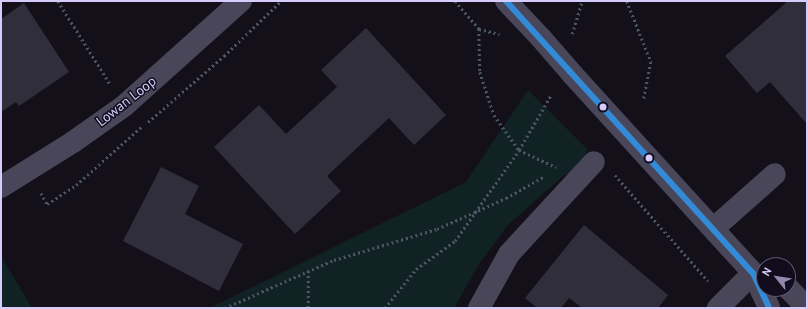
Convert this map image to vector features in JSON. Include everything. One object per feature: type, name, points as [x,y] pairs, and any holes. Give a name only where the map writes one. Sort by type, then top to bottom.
[{"type":"street","name":"Lowan Loop","points":[[1,187],[73,142],[124,106],[241,1]]},
{"type":"street","points":[[506,1],[756,273]]},
{"type":"street","points":[[479,308],[509,254],[594,162]]},
{"type":"street","points":[[714,228],[775,174]]},
{"type":"street","points":[[722,304],[756,277]]},
{"type":"street","points":[[796,296],[807,308]]},
{"type":"street","points":[[765,297],[769,308]]},
{"type":"path","points":[[58,1],[124,106]]},
{"type":"path","points":[[455,1],[479,29],[480,72],[494,115],[520,150]]},
{"type":"path","points":[[572,34],[582,1]]},
{"type":"path","points":[[627,1],[651,62],[644,99]]},
{"type":"path","points":[[385,308],[416,269],[455,241],[478,211],[520,150],[551,95]]},
{"type":"path","points":[[552,172],[558,168]]},
{"type":"path","points":[[613,174],[722,304]]},
{"type":"path","points":[[225,308],[334,260],[437,229],[478,211],[545,176]]},
{"type":"path","points":[[308,271],[308,308]]},
{"type":"shaded area","points":[[528,90],[587,149],[581,172],[564,175],[507,226],[479,264],[454,308],[210,308],[466,182]]},
{"type":"shaded area","points":[[1,256],[32,308],[1,308]]},
{"type":"building","points":[[788,1],[807,1],[807,124],[770,82],[757,93],[725,56]]},
{"type":"building","points":[[24,3],[69,72],[19,106],[16,102],[1,112],[1,19]]},
{"type":"building","points":[[366,28],[446,115],[414,145],[389,118],[327,176],[341,191],[295,234],[214,147],[259,105],[286,134],[337,87],[321,70]]},
{"type":"building","points":[[161,167],[199,186],[185,214],[243,244],[219,291],[123,241]]},
{"type":"building","points":[[584,225],[668,295],[658,308],[582,308],[569,298],[561,308],[537,308],[525,298]]},
{"type":"transit line","points":[[506,1],[753,273],[769,308]]}]
